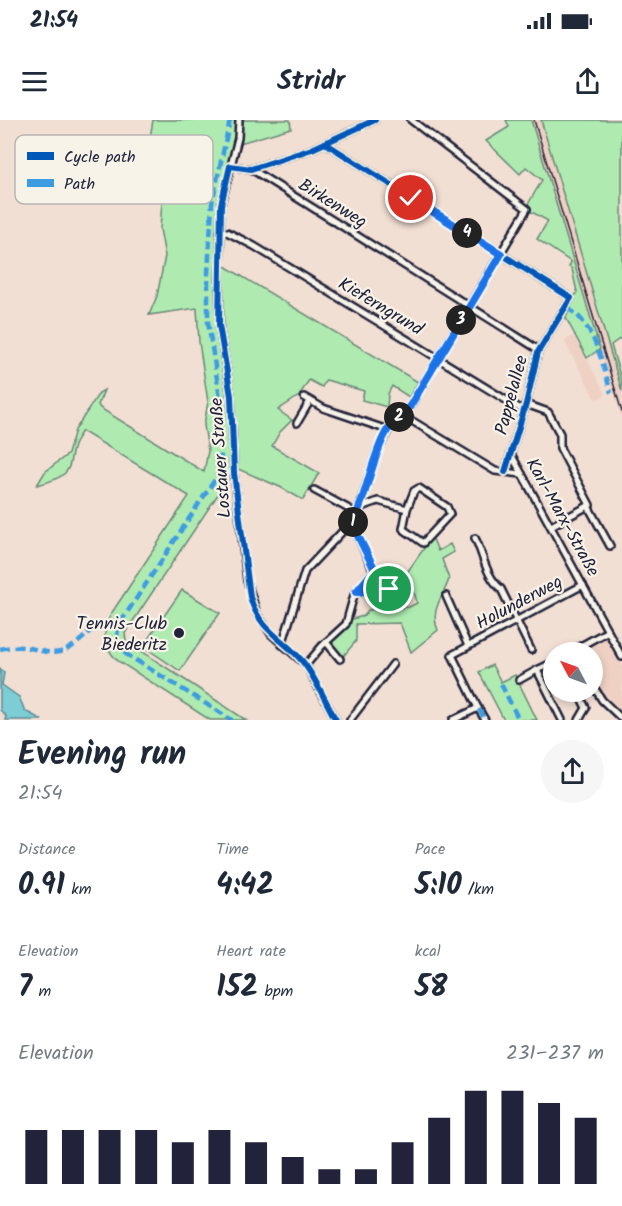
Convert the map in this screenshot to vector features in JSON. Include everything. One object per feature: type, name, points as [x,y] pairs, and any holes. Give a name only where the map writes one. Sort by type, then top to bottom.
[{"type":"street","name":"Lostauer Straße","points":[[239,120],[238,138],[222,196],[219,232],[219,325],[231,396],[234,473],[247,580],[255,610],[282,645],[306,665],[336,720]]},
{"type":"street","points":[[251,169],[325,143],[375,120]]},
{"type":"street","points":[[404,416],[525,216],[525,207],[411,120]]},
{"type":"street","points":[[325,143],[501,254]]},
{"type":"street","name":"Birkenweg","points":[[230,166],[251,169],[539,350]]},
{"type":"street","name":"Kieferngrund","points":[[219,232],[227,232],[254,246],[438,358],[525,407],[548,412],[560,434],[561,450],[610,546]]},
{"type":"street","name":"Pappelallee","points":[[501,254],[571,298],[539,350],[512,454],[505,472]]},
{"type":"street","points":[[304,397],[323,408],[388,430]]},
{"type":"street","points":[[297,423],[310,401]]},
{"type":"street","points":[[282,645],[305,571],[352,524],[358,514],[374,461],[396,418],[404,416],[495,471],[522,474]]},
{"type":"street","name":"Karl-Marx-Straße","points":[[512,454],[622,657]]},
{"type":"street","points":[[419,488],[447,507],[450,514],[423,543],[402,527],[407,509],[414,491],[419,488]]},
{"type":"street","points":[[314,489],[358,514]]},
{"type":"street","points":[[361,507],[378,501],[407,509]]},
{"type":"street","points":[[551,526],[588,506]]},
{"type":"street","points":[[306,665],[346,624],[356,592],[375,570],[352,524]]},
{"type":"street","points":[[475,538],[485,557],[486,569],[493,582],[501,589],[531,650]]},
{"type":"street","points":[[356,592],[389,589],[401,585]]},
{"type":"street","name":"Holunderweg","points":[[478,708],[452,655],[583,585]]},
{"type":"street","name":"Holunderweg","points":[[446,596],[468,646]]},
{"type":"street","points":[[591,642],[608,632]]},
{"type":"street","points":[[326,642],[340,659]]},
{"type":"street","points":[[350,720],[393,664]]},
{"type":"street","points":[[519,680],[543,667]]},
{"type":"street","points":[[537,670],[562,720]]},
{"type":"street","points":[[603,701],[622,719]]},
{"type":"street","points":[[579,720],[586,708],[583,702]]},
{"type":"street","points":[[453,720],[478,708],[485,720]]},
{"type":"shaded area","points":[[531,120],[541,120],[547,138],[622,391],[622,419]]},
{"type":"shaded area","points":[[574,335],[606,395],[596,400],[564,341]]},
{"type":"shaded area","points":[[605,636],[622,663],[622,717],[603,697],[603,642],[599,642],[600,638]]},
{"type":"green space","points":[[153,120],[236,120],[235,138],[217,204],[215,290],[217,337],[228,407],[231,475],[125,633],[126,641],[246,720],[210,720],[118,661],[106,644],[106,627],[111,614],[189,496],[82,431],[76,441],[67,471],[62,476],[37,485],[45,472],[68,454],[75,430],[99,393],[104,390],[98,405],[100,408],[204,472],[208,451],[204,425],[208,402],[199,342],[197,308],[149,315],[157,296],[165,256],[160,229],[162,204],[213,204],[213,135],[150,135]]},
{"type":"green space","points":[[243,120],[290,120],[291,128],[240,143]]},
{"type":"green space","points":[[506,120],[531,120],[600,349],[587,358],[566,318],[577,292],[572,269],[569,267],[571,262],[537,239],[548,221],[530,211],[527,206],[542,180],[526,167],[520,174],[486,141],[509,127]]},
{"type":"green space","points":[[541,120],[622,120],[622,337],[611,345],[622,382],[622,391]]},
{"type":"green space","points":[[223,265],[418,382],[409,397],[392,386],[388,394],[387,407],[362,400],[364,391],[326,380],[322,387],[309,380],[299,396],[278,410],[292,420],[280,432],[272,446],[319,473],[303,500],[280,487],[238,469],[232,383],[224,332]]},
{"type":"green space","points":[[432,537],[438,551],[450,544],[454,552],[442,559],[449,579],[436,610],[438,630],[411,652],[400,623],[356,624],[356,641],[341,659],[329,642],[348,620],[364,616],[368,610],[409,607],[417,603],[415,595],[403,578]]},
{"type":"green space","name":"Tennis-Club Biederitz","points":[[182,590],[220,613],[180,671],[143,646]]},
{"type":"green space","points":[[492,665],[501,682],[515,675],[537,720],[504,720],[479,672]]},
{"type":"water","points":[[0,669],[4,673],[2,685],[19,697],[25,711],[42,720],[5,720],[6,716],[0,710]]},
{"type":"railway","points":[[534,120],[622,412]]},
{"type":"marked path","points":[[213,198],[230,120]]},
{"type":"marked path","points":[[212,204],[208,322],[220,398],[221,466],[216,478],[120,623],[117,636],[126,654],[232,720]]},
{"type":"marked path","points":[[567,308],[584,323],[591,334],[601,357],[611,393]]},
{"type":"marked path","points":[[0,649],[15,647],[56,653],[78,643],[92,629]]},
{"type":"marked path","points":[[501,684],[519,720]]},
{"type":"marked path","points":[[479,709],[485,720]]},
{"type":"cycle path","points":[[336,720],[306,666],[261,620],[250,597],[234,473],[231,396],[219,325],[221,205],[230,166],[251,169],[312,149],[375,120]]},
{"type":"cycle path","points":[[325,143],[571,298],[538,352],[526,404],[505,472]]},
{"type":"place","name":"Tennis-Club Biederitz","points":[[179,633]]},
{"type":"route","points":[[389,589],[356,592],[375,570],[352,524],[360,511],[377,452],[391,424],[396,418],[404,416],[501,254],[411,198]]}]
